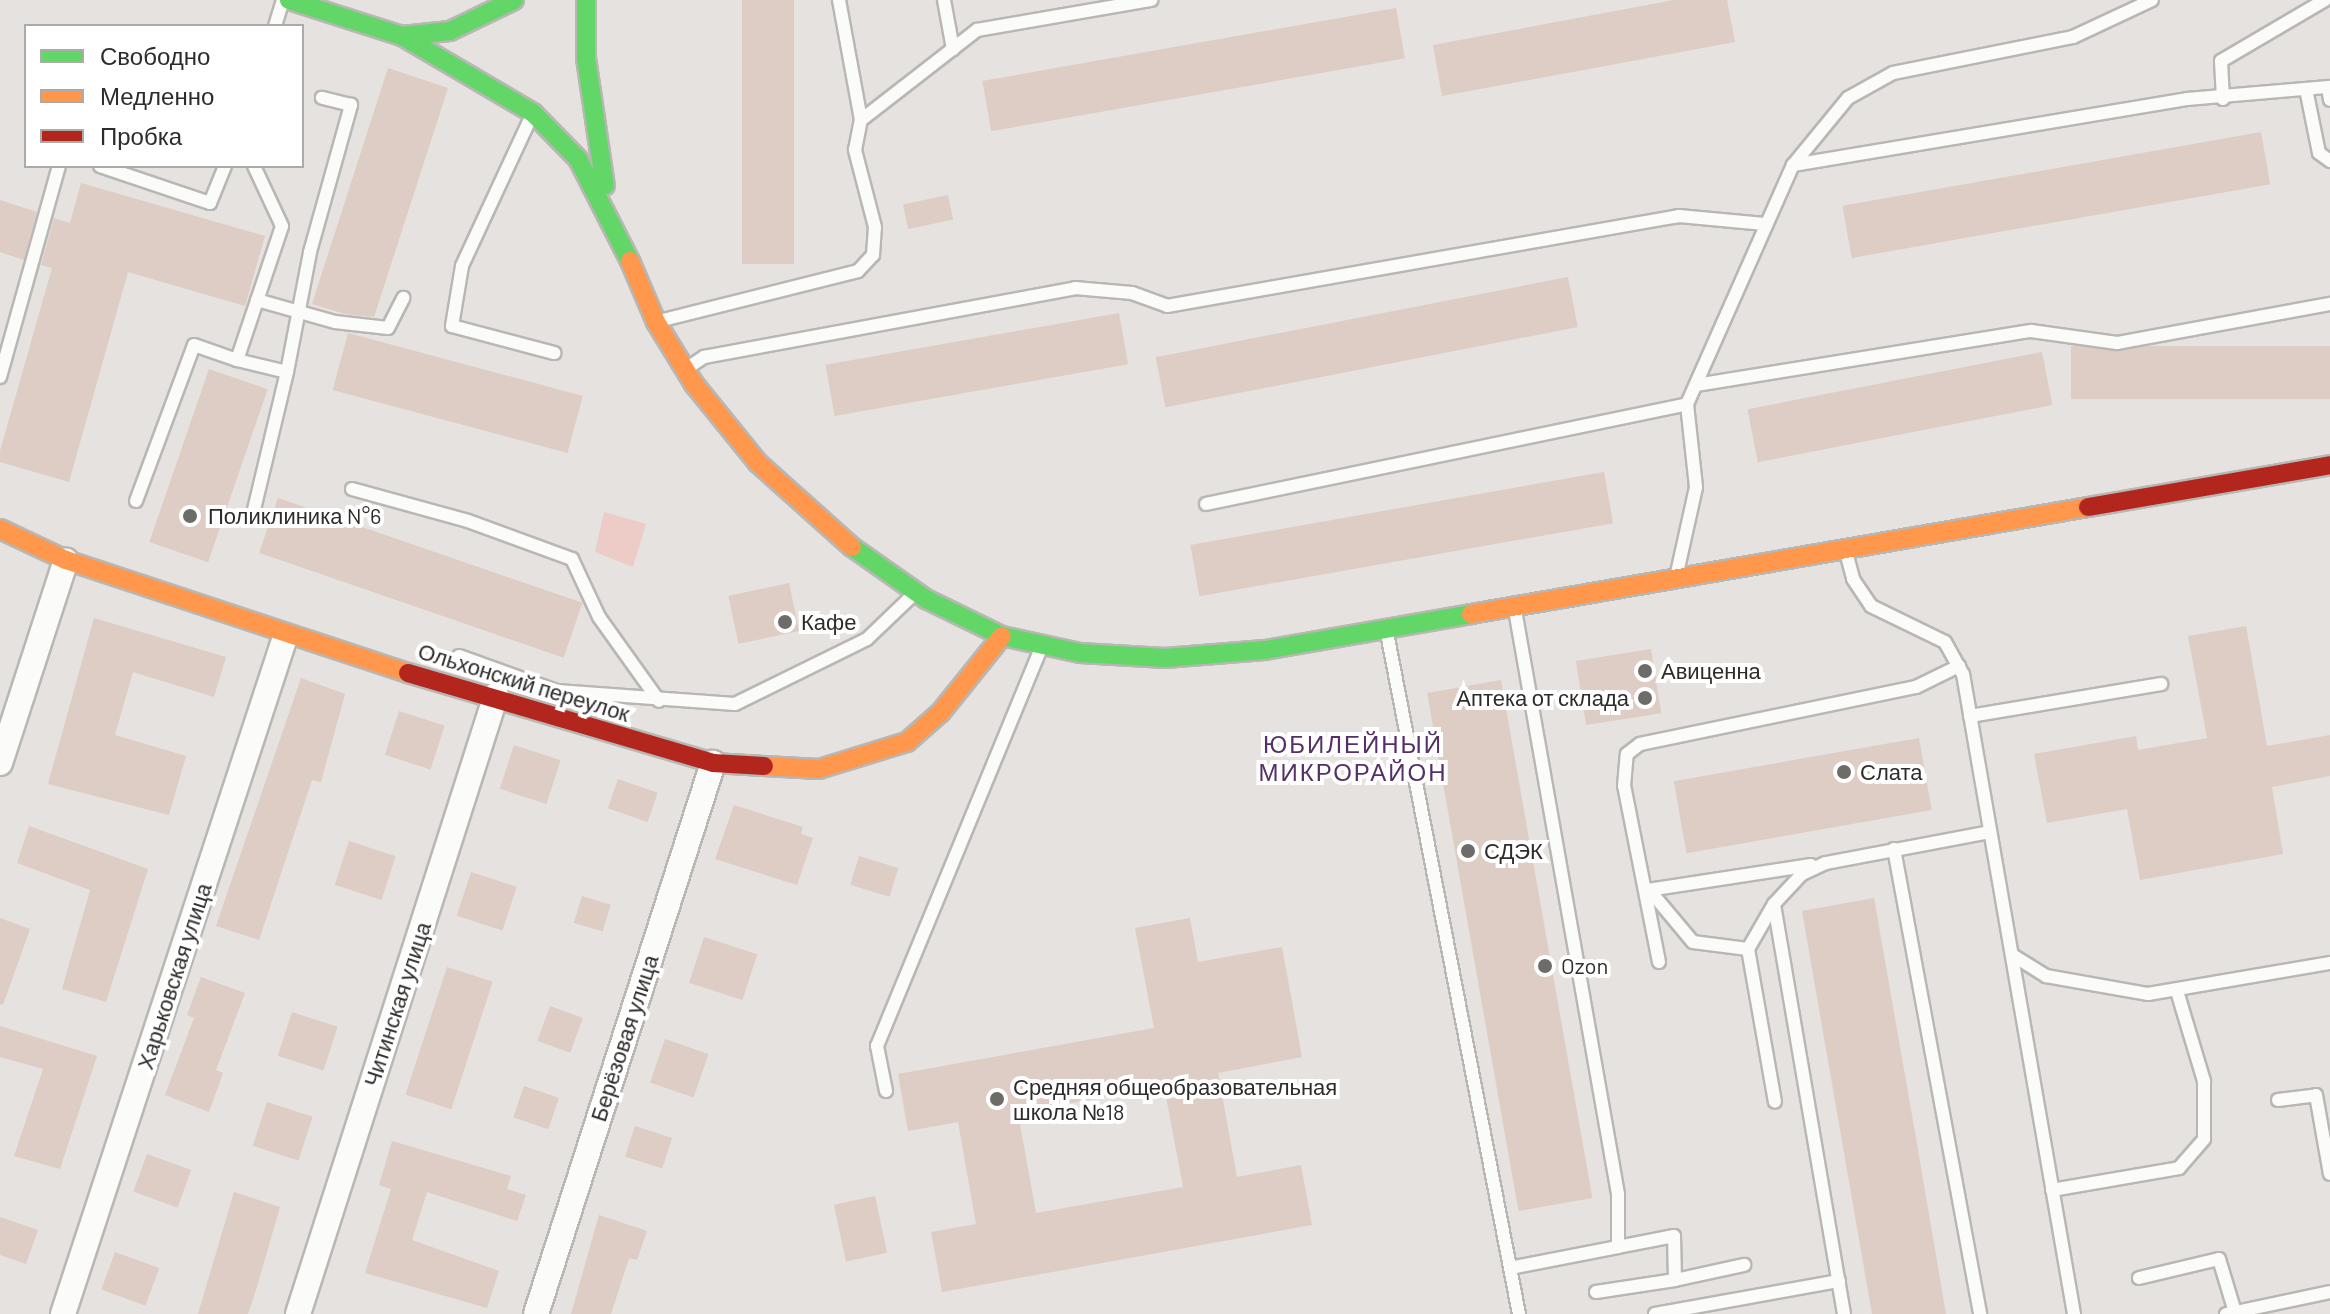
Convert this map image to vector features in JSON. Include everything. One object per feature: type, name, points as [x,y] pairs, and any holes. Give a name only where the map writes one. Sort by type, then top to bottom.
[{"type":"street","points":[[289,0],[402,36],[533,113],[578,159],[612,218],[656,322],[685,369],[758,463],[845,542],[916,592],[1002,636],[1042,645],[1165,658],[1265,650],[2330,465]]},
{"type":"street","points":[[402,36],[450,31],[514,0]]},
{"type":"street","points":[[586,0],[595,144],[612,218]]},
{"type":"street","name":"Ольхонский переулок","points":[[0,529],[66,560],[285,637],[496,695],[713,763],[819,769],[907,742],[941,712],[1002,636]]},
{"type":"street","points":[[0,763],[66,560]]},
{"type":"street","name":"Харьковская улица","points":[[63,1314],[285,637]]},
{"type":"street","name":"Читинская улица","points":[[298,1314],[496,695]]},
{"type":"street","name":"Берёзовая улица","points":[[536,1314],[713,763]]},
{"type":"lane","points":[[276,24],[283,0]]},
{"type":"lane","points":[[656,322],[858,271],[873,255],[875,227],[855,150],[861,120],[839,0]]},
{"type":"lane","points":[[944,0],[953,49]]},
{"type":"lane","points":[[861,120],[977,30],[1151,0]]},
{"type":"lane","points":[[1675,580],[1696,487],[1687,404],[1793,165],[1848,98],[1893,73],[2073,37],[2152,0]]},
{"type":"lane","points":[[2223,99],[2221,61],[2325,0]]},
{"type":"lane","points":[[1793,165],[2161,103],[2328,87],[2330,100]]},
{"type":"lane","points":[[2306,89],[2319,153],[2330,161]]},
{"type":"lane","points":[[254,509],[298,314],[351,105],[322,98]]},
{"type":"lane","points":[[533,113],[462,266],[452,326],[554,353]]},
{"type":"lane","points":[[0,377],[58,168]]},
{"type":"lane","points":[[106,168],[210,203],[224,168]]},
{"type":"lane","points":[[237,360],[282,226],[255,168]]},
{"type":"lane","points":[[685,369],[704,357],[1075,288],[1132,293],[1167,306],[1679,216],[1765,224]]},
{"type":"lane","points":[[257,300],[298,314],[388,328],[403,298]]},
{"type":"lane","points":[[1696,385],[2031,331],[2117,343],[2330,304]]},
{"type":"lane","points":[[136,501],[194,345],[237,360],[287,372]]},
{"type":"lane","points":[[1206,504],[1687,404]]},
{"type":"lane","points":[[352,489],[468,521],[572,559],[599,617],[659,701]]},
{"type":"lane","points":[[1846,550],[1853,579],[1871,606],[1945,642],[1959,666],[2014,956],[2074,1314]]},
{"type":"lane","points":[[459,656],[557,691],[659,701],[735,704],[867,639],[916,592]]},
{"type":"lane","points":[[1515,608],[1602,1093],[1618,1194],[1618,1247]]},
{"type":"lane","points":[[1387,630],[1519,1314]]},
{"type":"lane","points":[[886,1091],[877,1046],[1042,645]]},
{"type":"lane","points":[[1659,962],[1648,890],[1624,786],[1627,754],[1640,744],[1916,687],[1959,666]]},
{"type":"lane","points":[[1970,716],[2161,684]]},
{"type":"lane","points":[[1648,890],[1826,863],[1990,832]]},
{"type":"lane","points":[[1894,849],[1980,1314]]},
{"type":"lane","points":[[1775,1102],[1748,949],[1774,904],[1802,874],[1826,863]]},
{"type":"lane","points":[[1648,890],[1693,942],[1748,949]]},
{"type":"lane","points":[[1774,904],[1844,1314]]},
{"type":"lane","points":[[2014,956],[2046,976],[2081,985],[2177,991],[2330,963]]},
{"type":"lane","points":[[2052,1190],[2179,1168],[2204,1139],[2204,1081],[2177,991]]},
{"type":"lane","points":[[2278,1100],[2316,1095],[2330,1174]]},
{"type":"lane","points":[[1510,1268],[1674,1236],[1675,1280]]},
{"type":"lane","points":[[2139,1278],[2219,1259],[2231,1313],[2330,1292]]},
{"type":"lane","points":[[1596,1292],[1744,1265]]},
{"type":"lane","points":[[1655,1314],[1839,1281]]},
{"type":"shaded area","points":[[604,512],[646,524],[633,567],[595,552]]},
{"type":"building","points":[[742,0],[794,0],[794,264],[742,264]]},
{"type":"building","points":[[1674,0],[1727,0],[1735,42],[1442,96],[1433,45]]},
{"type":"building","points":[[1396,8],[1405,58],[991,131],[982,81]]},
{"type":"building","points":[[388,68],[448,88],[374,317],[345,314],[312,304]]},
{"type":"building","points":[[2261,132],[2270,184],[1852,258],[1842,206]]},
{"type":"building","points":[[81,183],[265,236],[245,306],[128,272],[69,482],[0,462],[0,451],[52,268],[41,265],[54,218],[70,223]]},
{"type":"building","points":[[948,195],[953,219],[908,229],[903,205]]},
{"type":"building","points":[[0,200],[37,212],[24,260],[0,252]]},
{"type":"building","points":[[1568,277],[1578,327],[1165,407],[1156,357]]},
{"type":"building","points":[[1119,313],[1128,364],[835,416],[826,365]]},
{"type":"building","points":[[348,333],[583,396],[567,453],[333,390]]},
{"type":"building","points":[[2071,346],[2330,346],[2330,399],[2071,399]]},
{"type":"building","points":[[2042,352],[2052,405],[1758,462],[1748,409]]},
{"type":"building","points":[[209,369],[268,389],[208,562],[149,542]]},
{"type":"building","points":[[1604,472],[1613,523],[1199,596],[1190,545]]},
{"type":"building","points":[[278,498],[582,603],[564,658],[259,553]]},
{"type":"building","points":[[789,583],[799,631],[739,644],[728,596]]},
{"type":"building","points":[[94,618],[226,657],[214,697],[133,672],[115,735],[186,756],[169,815],[48,784]]},
{"type":"building","points":[[2246,626],[2267,746],[2330,735],[2330,776],[2272,787],[2283,854],[2140,880],[2127,809],[2047,823],[2034,754],[2136,736],[2138,750],[2207,738],[2188,636]]},
{"type":"building","points":[[1651,649],[1661,713],[1586,725],[1576,661]]},
{"type":"building","points":[[301,678],[345,694],[321,782],[312,780],[259,940],[216,926]]},
{"type":"building","points":[[1501,680],[1592,1198],[1518,1211],[1427,693]]},
{"type":"building","points":[[399,711],[445,726],[430,770],[385,755]]},
{"type":"building","points":[[1919,738],[1932,810],[1686,853],[1674,781]]},
{"type":"building","points":[[514,745],[561,760],[546,804],[500,789]]},
{"type":"building","points":[[618,779],[658,793],[648,822],[608,808]]},
{"type":"building","points":[[734,805],[803,827],[801,834],[813,838],[797,885],[715,859]]},
{"type":"building","points":[[29,826],[148,869],[106,1002],[62,989],[90,890],[17,863]]},
{"type":"building","points":[[349,841],[396,856],[381,900],[335,885]]},
{"type":"building","points":[[859,856],[898,868],[889,897],[850,885]]},
{"type":"building","points":[[471,872],[517,887],[502,931],[457,916]]},
{"type":"building","points":[[582,896],[611,905],[603,932],[574,923]]},
{"type":"building","points":[[1874,898],[1946,1314],[1872,1314],[1802,911]]},
{"type":"building","points":[[0,918],[30,929],[3,1005],[0,1004]]},
{"type":"building","name":"Средняя общеобразовательная школа №18","points":[[1190,918],[1198,962],[1282,947],[1302,1057],[1218,1073],[1237,1177],[1301,1165],[1312,1225],[942,1292],[931,1232],[976,1224],[958,1122],[908,1131],[898,1074],[1154,1028],[1135,928]],"holes":[[[1164,1086],[1183,1187],[1036,1213],[1018,1113]]]},
{"type":"building","points":[[704,937],[757,954],[742,1000],[689,983]]},
{"type":"building","points":[[447,967],[493,982],[451,1109],[406,1094]]},
{"type":"building","points":[[201,977],[245,993],[216,1070],[223,1073],[209,1112],[165,1095],[194,1018],[187,1015]]},
{"type":"building","points":[[550,1006],[583,1018],[570,1053],[537,1041]]},
{"type":"building","points":[[292,1012],[338,1027],[323,1071],[278,1056]]},
{"type":"building","points":[[0,1026],[97,1056],[60,1169],[14,1156],[43,1069],[0,1057]]},
{"type":"building","points":[[665,1039],[708,1054],[694,1097],[650,1082]]},
{"type":"building","points":[[524,1086],[559,1098],[548,1129],[513,1117]]},
{"type":"building","points":[[267,1102],[313,1117],[298,1161],[253,1146]]},
{"type":"building","points":[[635,1126],[672,1138],[662,1168],[625,1156]]},
{"type":"building","points":[[392,1141],[511,1176],[507,1189],[526,1195],[517,1221],[427,1192],[412,1240],[499,1271],[487,1308],[365,1273],[391,1189],[379,1185]]},
{"type":"building","points":[[147,1154],[191,1170],[177,1208],[133,1192]]},
{"type":"building","points":[[234,1192],[280,1207],[256,1290],[248,1314],[198,1314]]},
{"type":"building","points":[[875,1196],[887,1253],[846,1261],[834,1205]]},
{"type":"building","points":[[599,1215],[647,1231],[637,1260],[629,1258],[611,1314],[571,1314]]},
{"type":"building","points":[[0,1217],[38,1230],[26,1264],[0,1255]]},
{"type":"building","points":[[115,1252],[159,1268],[145,1306],[101,1290]]},
{"type":"traffic: fast","points":[[289,0],[402,36],[533,113],[578,159],[630,261]]},
{"type":"traffic: fast","points":[[402,36],[450,31],[514,0]]},
{"type":"traffic: fast","points":[[586,0],[586,58],[605,186]]},
{"type":"traffic: fast","points":[[852,547],[926,599],[1002,636],[1080,653],[1165,658],[1265,650],[1471,614]]},
{"type":"traffic: slow","points":[[630,261],[656,322],[694,384],[758,463],[852,547]]},
{"type":"traffic: slow","points":[[1471,614],[2088,507]]},
{"type":"traffic: slow","points":[[0,529],[66,560],[408,673]]},
{"type":"traffic: slow","points":[[764,766],[819,769],[907,742],[941,712],[1002,636]]},
{"type":"traffic: jam","points":[[2088,507],[2330,465]]},
{"type":"traffic: jam","points":[[408,673],[713,763],[764,766]]},
{"type":"place","name":"Поликлиника N°6","points":[[190,516]]},
{"type":"place","name":"Кафе","points":[[785,622]]},
{"type":"place","name":"Авиценна","points":[[1645,671]]},
{"type":"place","name":"Аптека от склада","points":[[1645,698]]},
{"type":"place","name":"Слата","points":[[1844,772]]},
{"type":"place","name":"СДЭК","points":[[1468,851]]},
{"type":"place","name":"Ozon","points":[[1545,966]]},
{"type":"place","name":"Средняя общеобразовательная школа №18","points":[[997,1099]]},
{"type":"district","name":"ЮБИЛЕЙНЫЙ МИКРОРАЙОН","points":[[1353,758]]}]
